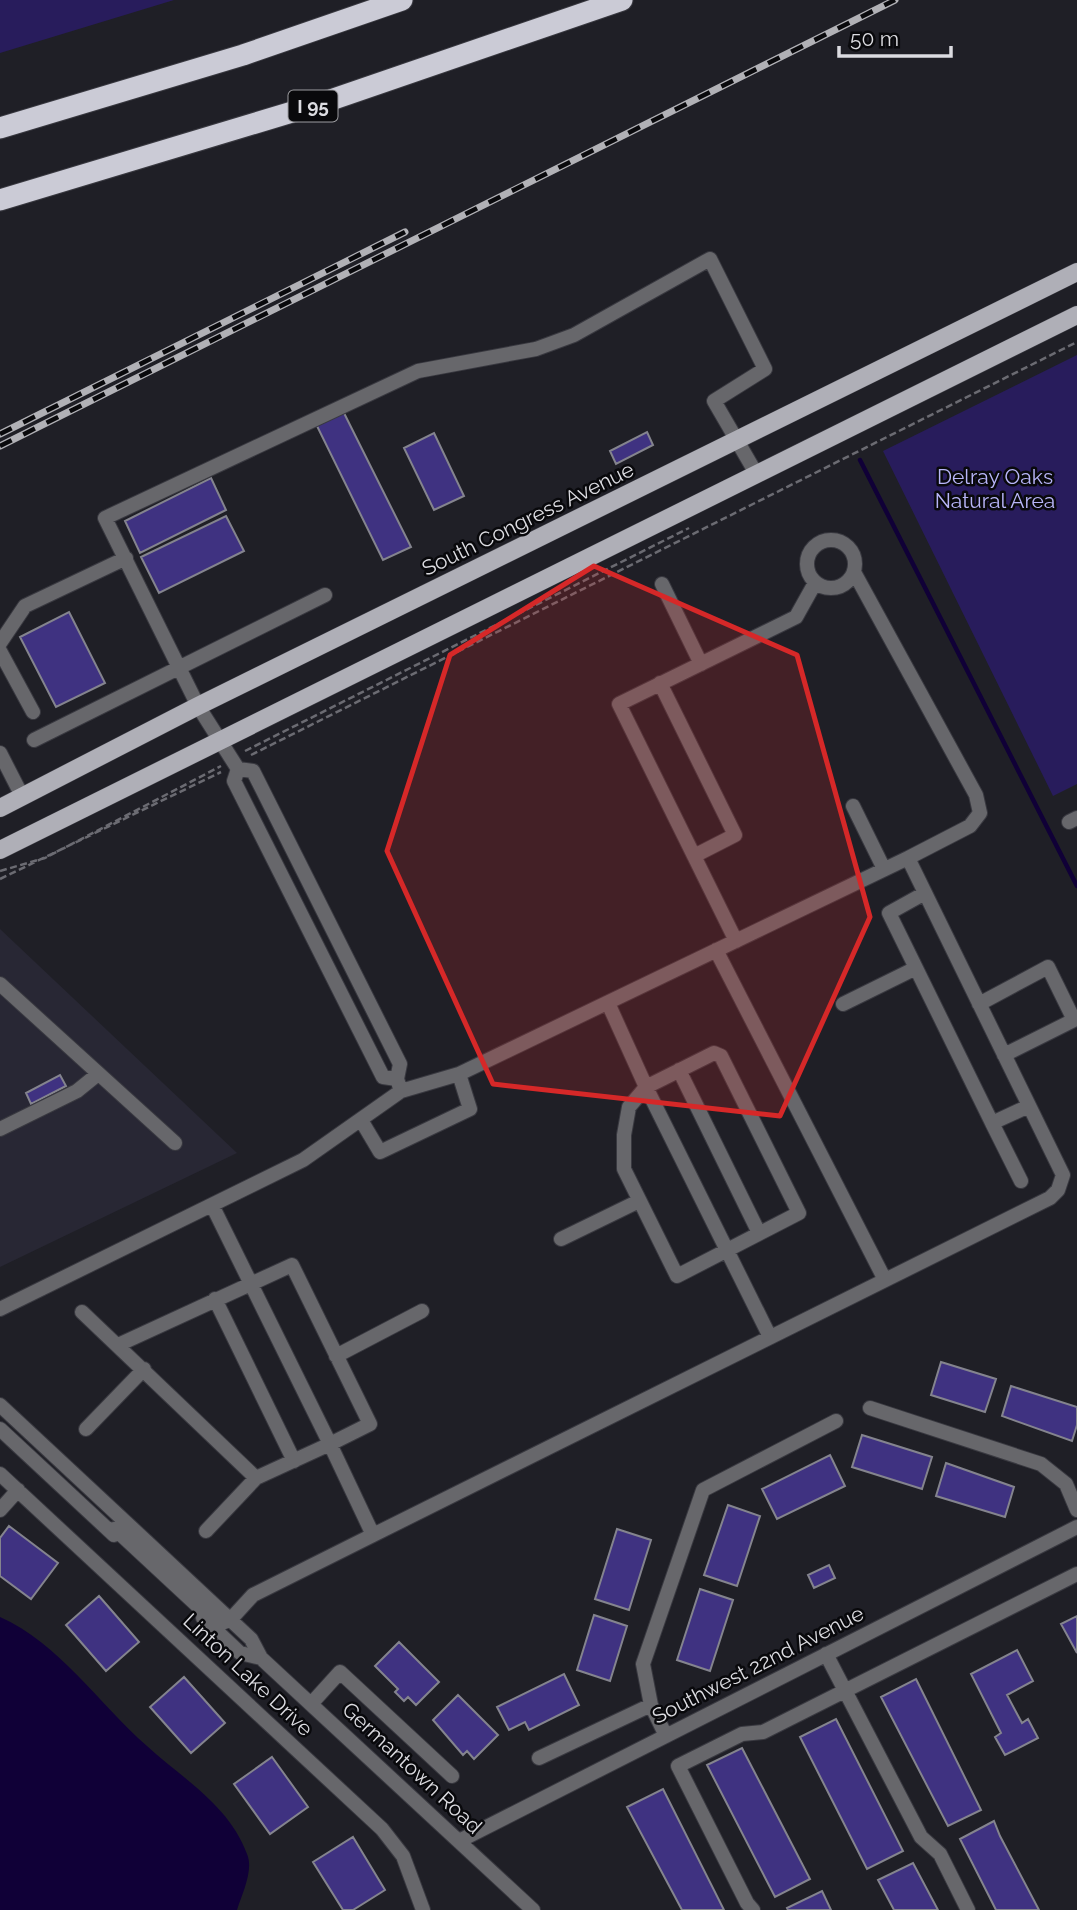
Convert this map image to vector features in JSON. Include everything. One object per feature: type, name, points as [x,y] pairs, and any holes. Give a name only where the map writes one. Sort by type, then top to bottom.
[{"type":"highway","points":[[0,128],[243,55],[402,0]]},
{"type":"highway","name":"I 95","points":[[0,200],[366,89],[622,0]]},
{"type":"main road","name":"South Congress Avenue","points":[[0,808],[198,706],[1077,272]]},
{"type":"main road","points":[[0,850],[1077,315]]},
{"type":"street","points":[[399,1085],[400,1064],[253,771],[237,766],[198,706],[105,518],[418,371],[536,349],[573,335],[710,259],[765,369],[714,401],[757,475]]},
{"type":"street","points":[[1,1307],[303,1160],[361,1120],[399,1085],[459,1074],[970,827],[980,813],[976,795],[854,572],[854,555],[850,548],[843,542],[827,540],[819,542],[808,554],[807,569],[815,583],[837,587],[850,579],[854,572]]},
{"type":"street","points":[[0,643],[25,606],[126,558]]},
{"type":"street","points":[[736,941],[619,704],[796,617],[815,583]]},
{"type":"street","points":[[662,584],[701,664]]},
{"type":"street","points":[[34,740],[325,595]]},
{"type":"street","points":[[0,651],[33,712]]},
{"type":"street","points":[[660,683],[735,835],[694,856]]},
{"type":"street","points":[[0,753],[22,796]]},
{"type":"street","points":[[237,766],[234,781],[383,1077],[399,1085]]},
{"type":"street","points":[[853,806],[884,869]]},
{"type":"street","points":[[269,851],[288,841]]},
{"type":"street","points":[[109,1530],[115,1529],[214,1619],[222,1623],[231,1619],[253,1595],[1050,1198],[1058,1190],[1063,1175],[908,858]]},
{"type":"street","points":[[925,893],[889,913],[1021,1181]]},
{"type":"street","points":[[316,943],[334,933]]},
{"type":"street","points":[[716,950],[885,1280]]},
{"type":"street","points":[[979,1004],[1048,967],[1069,1009],[1074,1020],[1004,1055]]},
{"type":"street","points":[[843,1004],[916,968]]},
{"type":"street","points":[[0,984],[174,1143]]},
{"type":"street","points":[[608,1003],[646,1087],[770,1337]]},
{"type":"street","points":[[363,1037],[381,1027]]},
{"type":"street","points":[[708,1054],[721,1056],[799,1213],[677,1276],[624,1169],[624,1135],[629,1107],[646,1087],[679,1070],[708,1054]]},
{"type":"street","points":[[679,1070],[760,1233]]},
{"type":"street","points":[[0,1129],[77,1091],[98,1074]]},
{"type":"street","points":[[361,1120],[380,1152],[470,1109],[459,1074]]},
{"type":"street","points":[[992,1123],[1028,1106]]},
{"type":"street","points":[[561,1239],[639,1201]]},
{"type":"street","points":[[212,1205],[373,1535]]},
{"type":"street","points":[[118,1345],[292,1265],[370,1424],[256,1478],[206,1531]]},
{"type":"street","points":[[215,1299],[294,1461]]},
{"type":"street","points":[[337,1356],[422,1311]]},
{"type":"street","points":[[82,1312],[256,1478]]},
{"type":"street","points":[[86,1429],[144,1369]]},
{"type":"street","name":"Germantown Road","points":[[0,1405],[231,1619],[251,1639],[261,1658],[533,1910]]},
{"type":"street","points":[[870,1408],[1041,1464],[1072,1486],[1077,1510]]},
{"type":"street","points":[[666,1736],[651,1704],[643,1664],[703,1490],[836,1421]]},
{"type":"street","name":"Germantown Road","points":[[0,1429],[240,1653],[261,1658]]},
{"type":"street","name":"Linton Lake Drive","points":[[0,1474],[382,1829],[403,1856],[424,1910]]},
{"type":"street","points":[[0,1510],[18,1490]]},
{"type":"street","name":"Southwest 22nd Avenue","points":[[459,1841],[1077,1527]]},
{"type":"street","points":[[753,1910],[678,1766],[742,1734],[763,1732],[1077,1574]]},
{"type":"street","points":[[827,1654],[922,1837],[940,1854],[968,1910]]},
{"type":"street","points":[[311,1704],[340,1672],[452,1776]]},
{"type":"street","points":[[539,1758],[651,1704]]},
{"type":"path","points":[[0,879],[237,766],[1077,342]]},
{"type":"highlighted area","points":[[594,566],[797,655],[870,917],[780,1116],[493,1084],[387,851],[450,655]]},
{"type":"shaded area","points":[[0,929],[237,1153],[0,1267]]},
{"type":"shaded area","points":[[0,1617],[21,1628],[60,1658],[129,1729],[204,1794],[229,1821],[249,1860],[246,1882],[237,1910],[0,1910]]},
{"type":"green space","points":[[0,0],[174,0],[0,53]]},
{"type":"green space","name":"Delray Oaks Natural Area","points":[[1077,355],[1077,784],[1053,796],[883,451]]},
{"type":"building","points":[[343,411],[411,547],[383,560],[316,424]]},
{"type":"building","points":[[647,432],[653,445],[616,464],[610,451]]},
{"type":"building","points":[[434,433],[464,496],[434,510],[404,448]]},
{"type":"building","points":[[211,478],[226,510],[140,553],[125,521]]},
{"type":"building","points":[[226,516],[244,551],[159,593],[141,557]]},
{"type":"building","points":[[69,612],[105,683],[56,707],[20,637]]},
{"type":"building","points":[[60,1075],[66,1086],[31,1104],[26,1093]]},
{"type":"building","points":[[941,1362],[996,1379],[985,1412],[931,1395]]},
{"type":"building","points":[[1011,1386],[1077,1407],[1077,1425],[1072,1441],[1002,1416]]},
{"type":"building","points":[[862,1435],[932,1457],[922,1489],[852,1467]]},
{"type":"building","points":[[830,1455],[845,1486],[777,1519],[762,1489]]},
{"type":"building","points":[[946,1463],[1014,1487],[1005,1517],[936,1496]]},
{"type":"building","points":[[728,1505],[760,1516],[737,1586],[704,1575]]},
{"type":"building","points":[[9,1526],[58,1563],[31,1599],[0,1576],[0,1538]]},
{"type":"building","points":[[617,1529],[651,1540],[629,1610],[595,1599]]},
{"type":"building","points":[[829,1565],[835,1578],[814,1588],[808,1575]]},
{"type":"building","points":[[700,1589],[733,1600],[710,1671],[677,1660]]},
{"type":"building","points":[[99,1596],[139,1642],[106,1671],[66,1625]]},
{"type":"building","points":[[594,1615],[627,1626],[610,1681],[577,1670]]},
{"type":"building","points":[[1077,1616],[1077,1653],[1061,1624]]},
{"type":"building","points":[[399,1642],[439,1682],[416,1705],[408,1697],[404,1701],[395,1692],[398,1689],[375,1666]]},
{"type":"building","points":[[1017,1650],[1033,1681],[1007,1695],[1022,1723],[1028,1719],[1038,1738],[1005,1755],[995,1737],[1001,1733],[971,1674]]},
{"type":"building","points":[[564,1674],[579,1705],[529,1730],[525,1722],[509,1730],[497,1707]]},
{"type":"building","points":[[184,1677],[225,1723],[191,1753],[150,1707]]},
{"type":"building","points":[[916,1679],[981,1810],[948,1826],[881,1697]]},
{"type":"building","points":[[458,1695],[498,1735],[474,1759],[467,1751],[463,1755],[433,1720]]},
{"type":"building","points":[[836,1719],[903,1851],[867,1869],[800,1737]]},
{"type":"building","points":[[742,1748],[810,1879],[775,1897],[707,1765]]},
{"type":"building","points":[[272,1757],[308,1807],[270,1834],[234,1784]]},
{"type":"building","points":[[663,1789],[724,1910],[682,1910],[627,1807]]},
{"type":"building","points":[[994,1821],[1039,1910],[996,1910],[960,1839]]},
{"type":"building","points":[[353,1837],[385,1890],[353,1910],[343,1910],[313,1862]]},
{"type":"building","points":[[913,1863],[938,1910],[894,1910],[878,1880]]},
{"type":"building","points":[[822,1891],[831,1910],[788,1910],[787,1908]]},
{"type":"waterway","points":[[860,460],[1077,886]]},
{"type":"railway","points":[[0,446],[895,0]]},
{"type":"railway","points":[[0,434],[405,232]]}]
